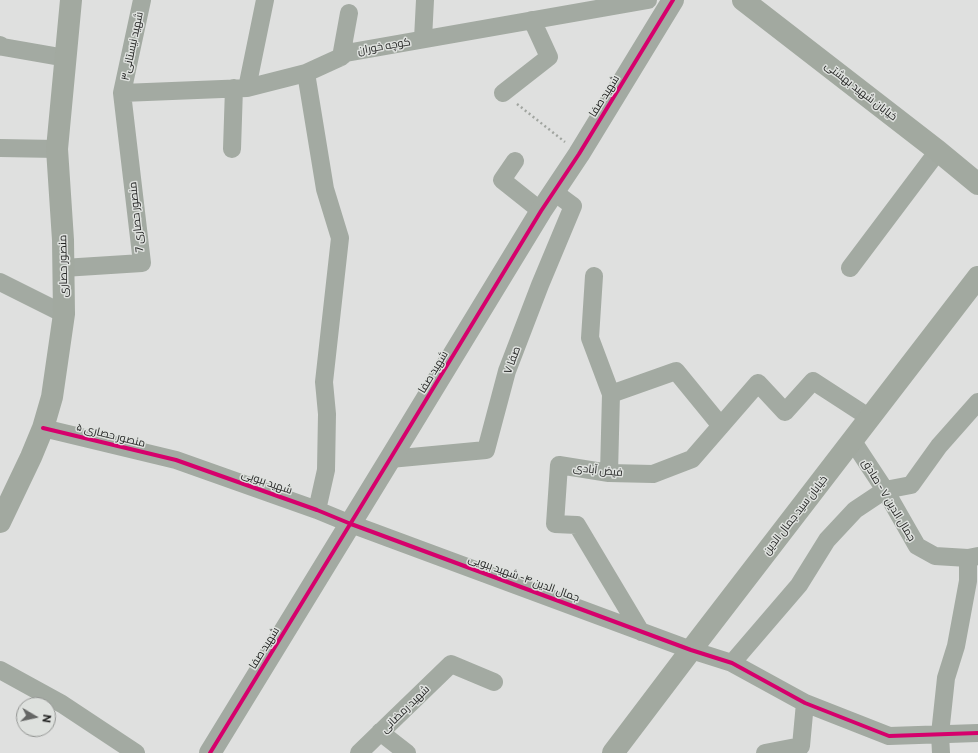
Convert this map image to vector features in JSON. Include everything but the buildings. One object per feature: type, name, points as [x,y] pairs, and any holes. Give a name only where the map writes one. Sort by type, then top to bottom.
[{"type":"main road","name":"منصور حصاری","points":[[0,522],[31,458],[43,428],[52,397],[64,314],[63,240],[57,149],[71,0]]},
{"type":"main road","name":"خیابان شهید بهشتی","points":[[751,3],[978,184]]},
{"type":"main road","name":"خیابان سید جمال الدین","points":[[613,753],[978,277]]},
{"type":"street","name":"شهید نیستانی۳","points":[[122,93],[142,0]]},
{"type":"street","points":[[232,149],[241,88],[265,0]]},
{"type":"street","points":[[423,39],[425,0]]},
{"type":"street","name":"کوچه خوران","points":[[122,93],[241,88],[306,73],[341,57],[346,53],[648,0]]},
{"type":"street","name":"شهید صفا","points":[[210,753],[541,211],[579,154],[673,0]]},
{"type":"street","points":[[341,57],[349,13]]},
{"type":"street","points":[[503,93],[549,58],[532,20]]},
{"type":"street","points":[[0,45],[3,47],[66,58]]},
{"type":"street","points":[[306,73],[325,189],[340,238],[324,382],[327,414],[326,470],[317,510]]},
{"type":"street","name":"منصور حصاری 7","points":[[63,268],[142,263],[122,93]]},
{"type":"street","points":[[0,148],[57,149]]},
{"type":"street","points":[[850,268],[938,151]]},
{"type":"street","points":[[516,161],[502,180],[541,211]]},
{"type":"street","name":"صفا ۷","points":[[390,460],[486,450],[507,371],[540,285],[573,206],[554,192]]},
{"type":"street","points":[[594,276],[590,338],[611,394],[609,473]]},
{"type":"street","points":[[0,282],[64,314]]},
{"type":"street","points":[[611,394],[676,371],[721,426]]},
{"type":"street","name":"فیض آبادی","points":[[641,632],[577,524],[555,524],[559,465],[609,473],[653,474],[692,459],[758,383],[786,412],[813,381],[870,418]]},
{"type":"street","points":[[732,663],[799,585],[827,540],[855,510],[885,490],[911,485],[939,446],[978,402]]},
{"type":"street","name":"منصور حصاری ۵","points":[[43,428],[176,460]]},
{"type":"street","name":"جمال الدین ۷ - صادق","points":[[852,440],[885,490],[916,546],[936,556],[973,557]]},
{"type":"street","name":"شهید ببویی","points":[[176,460],[317,510],[351,524]]},
{"type":"street","name":"جمال الدین ۴- شهید ببویی","points":[[351,524],[641,632],[732,663],[805,703],[890,736],[978,733]]},
{"type":"street","points":[[941,753],[940,734],[946,678],[956,646],[973,557]]},
{"type":"street","name":"شهید رمضانی","points":[[359,753],[451,664],[494,682]]},
{"type":"street","points":[[0,670],[62,704],[136,753]]},
{"type":"street","points":[[765,753],[801,746],[805,703]]},
{"type":"street","points":[[380,732],[407,753]]},
{"type":"path","points":[[503,93],[579,154]]},
{"type":"cycle path","points":[[210,753],[541,211],[579,154],[673,0]]},
{"type":"cycle path","points":[[43,428],[176,460],[317,510],[691,650],[732,663],[805,703],[889,736],[978,733]]}]
